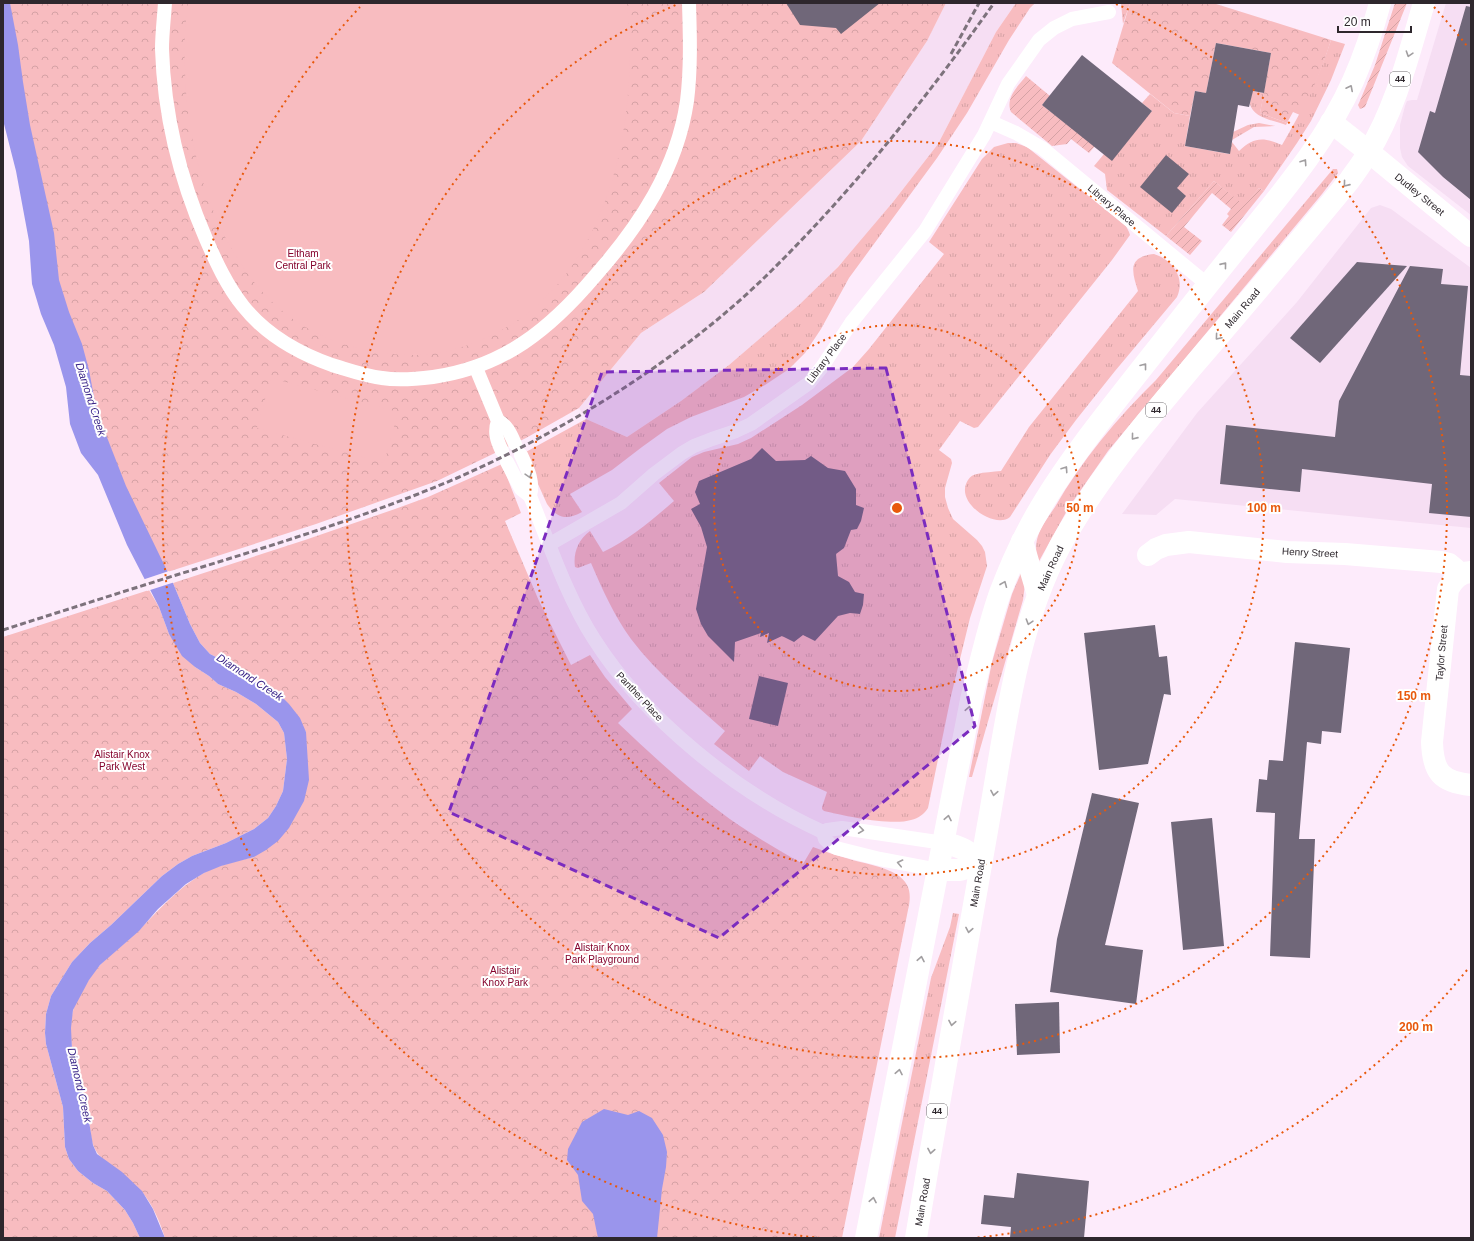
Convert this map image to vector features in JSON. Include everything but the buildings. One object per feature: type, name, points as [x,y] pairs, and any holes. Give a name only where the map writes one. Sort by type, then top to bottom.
[{"type":"main road","points":[[866,1238],[970,707],[981,658],[1000,594],[1022,541],[1044,502],[1067,466],[1164,339],[1297,174],[1331,122],[1353,81],[1380,3]]},
{"type":"main road","name":"Main Road","points":[[916,1238],[1009,705],[1023,642],[1038,595],[1059,549],[1077,515],[1102,478],[1160,406],[1349,181],[1369,152],[1391,105],[1424,3]]},
{"type":"main road","name":"Dudley Street","points":[[1331,122],[1471,236]]},
{"type":"main road","points":[[1022,541],[1038,595]]},
{"type":"main road","name":"Henry Street","points":[[1148,555],[1156,549],[1166,545],[1189,542],[1287,552],[1345,554],[1441,562],[1449,564],[1466,573]]},
{"type":"main road","name":"Taylor Street","points":[[1466,573],[1453,580],[1448,589],[1432,742],[1432,755],[1436,768],[1444,777],[1451,781],[1471,785]]},
{"type":"main road","points":[[938,870],[960,870],[981,864],[974,856],[965,850],[944,842]]},
{"type":"lane","points":[[166,3],[162,48],[166,99],[178,161],[193,209],[217,265],[243,306],[267,331],[296,349],[319,360],[353,372],[384,379],[415,379],[447,375],[476,368],[509,352],[540,332],[573,302],[613,257],[651,202],[663,181],[675,150],[687,100],[689,76],[689,3]]},
{"type":"lane","name":"Library Place","points":[[550,544],[621,503],[654,474],[682,453],[706,441],[736,431],[751,424],[809,383],[822,367],[851,323],[925,231],[984,135],[1008,84],[1039,40],[1054,28],[1072,19],[1109,12]]},
{"type":"lane","name":"Library Place","points":[[991,122],[1016,132],[1042,148],[1208,285]]},
{"type":"lane","name":"Panther Place","points":[[476,368],[498,422],[496,426],[496,437],[504,456],[521,489],[530,496],[563,578],[594,638],[611,664],[626,683],[688,744],[733,779],[775,807],[793,818],[823,832],[825,838],[836,848],[938,870]]},
{"type":"lane","name":"Panther Place","points":[[498,422],[503,423],[506,427],[529,473],[532,484],[530,496]]},
{"type":"lane","points":[[823,832],[842,828],[944,842]]},
{"type":"highlighted area","points":[[886,368],[975,726],[719,938],[449,812],[602,372]]},
{"type":"shaded area","points":[[946,3],[1016,3],[996,32],[938,144],[854,249],[822,284],[778,324],[729,365],[681,401],[627,437],[586,419],[579,408],[641,333],[704,292],[861,141],[927,41]]},
{"type":"shaded area","points":[[1446,3],[1471,3],[1471,215],[1408,166],[1402,157],[1400,148],[1400,125],[1405,106],[1407,101],[1417,100]]},
{"type":"shaded area","points":[[1380,205],[1391,209],[1471,268],[1471,528],[1175,499],[1156,515],[1122,514],[1197,413],[1297,302],[1371,208]]},
{"type":"green space","name":"Eltham Central Park","points":[[3,3],[946,3],[927,41],[861,141],[704,292],[641,333],[579,408],[526,438],[437,481],[316,524],[152,577],[74,378]]},
{"type":"green space","points":[[188,3],[627,3],[630,50],[628,99],[620,149],[607,197],[587,242],[560,282],[526,315],[483,339],[460,348],[444,352],[419,355],[402,355],[368,351],[335,341],[304,326],[290,317],[265,295],[244,268],[226,238],[211,205],[200,171],[192,136],[187,102],[185,28]]},
{"type":"green space","points":[[1016,3],[1035,3],[1030,8],[1009,40],[967,113],[937,158],[849,278],[821,329],[805,353],[789,369],[765,385],[744,397],[691,417],[667,429],[612,470],[570,494],[582,512],[571,517],[562,517],[554,512],[547,504],[524,453],[586,419],[627,437],[681,401],[729,365],[800,304],[838,267],[893,202],[938,144],[996,32]]},
{"type":"green space","points":[[1121,3],[1130,3],[1123,24]]},
{"type":"green space","points":[[1130,3],[1213,3],[1331,40],[1325,59],[1300,115],[1293,112],[1287,123],[1260,113],[1271,53],[1216,43],[1206,93],[1195,91],[1190,116],[1174,113],[1112,63]]},
{"type":"green space","points":[[1395,3],[1407,3],[1365,107],[1360,109],[1358,105],[1375,65]]},
{"type":"green space","points":[[1331,40],[1345,44],[1331,80],[1311,121],[1264,191],[1259,188],[1244,206],[1214,181],[1166,236],[1107,190],[1105,174],[1094,166],[1104,154],[1152,111],[1142,103],[1150,94],[1174,113],[1190,116],[1185,146],[1229,154],[1232,142],[1239,151],[1249,143],[1259,140],[1282,145],[1310,94]]},
{"type":"green space","points":[[1026,76],[1050,96],[1042,105],[1095,146],[1089,153],[1071,139],[1067,144],[1052,146],[1011,112],[1010,102],[1013,92]]},
{"type":"green space","points":[[1252,91],[1264,93],[1260,113],[1287,123],[1286,125],[1255,113],[1250,104]]},
{"type":"green space","points":[[1259,123],[1275,126],[1254,127],[1232,140],[1233,132],[1248,125]]},
{"type":"green space","points":[[1008,143],[1016,143],[1027,147],[1126,226],[1130,235],[1112,260],[978,427],[974,428],[960,421],[939,450],[951,459],[952,463],[945,488],[945,497],[948,508],[953,519],[982,546],[985,552],[987,566],[970,618],[951,696],[928,808],[919,817],[903,822],[868,820],[824,811],[822,807],[827,792],[783,772],[760,756],[749,771],[714,744],[725,731],[676,687],[641,652],[614,612],[591,563],[578,568],[575,567],[577,547],[582,538],[590,531],[603,552],[631,536],[674,501],[659,483],[692,457],[704,452],[738,444],[751,438],[802,405],[853,367],[944,254],[929,242],[982,159],[994,147]]},
{"type":"green space","points":[[1333,169],[1337,169],[1338,173],[1322,194],[1108,451],[1069,507],[1038,563],[1036,543],[1041,529],[1065,490],[1089,456],[1114,424],[1156,380]]},
{"type":"green space","points":[[1214,181],[1244,205],[1259,188],[1264,191],[1231,232],[1222,225],[1229,216],[1227,214],[1231,209],[1212,193],[1184,227],[1202,241],[1190,255],[1166,236]]},
{"type":"green space","points":[[1154,254],[1166,260],[1176,270],[1180,283],[1177,297],[1076,420],[1050,455],[1010,517],[1004,520],[996,520],[980,513],[968,500],[965,492],[968,480],[971,476],[1001,471],[1029,427],[1138,291],[1133,272],[1135,262],[1139,258]]},
{"type":"green space","points":[[271,378],[398,412],[384,463],[257,428]]},
{"type":"green space","name":"Alistair Knox Park","points":[[502,464],[521,513],[505,521],[539,601],[571,665],[590,655],[605,677],[632,709],[618,723],[692,790],[748,831],[803,864],[813,847],[838,856],[888,870],[896,874],[907,885],[910,897],[909,907],[842,1238],[165,1238],[150,1202],[137,1186],[103,1160],[94,1147],[88,1112],[72,1049],[71,1024],[77,1001],[90,977],[98,967],[184,886],[214,868],[254,857],[306,746],[306,732],[281,696],[269,693],[254,681],[210,654],[200,643],[190,624],[173,583],[395,509],[428,497]]},
{"type":"green space","points":[[1021,573],[1026,576],[1023,600],[972,777],[969,777],[992,662],[1012,594]]},
{"type":"green space","name":"Alistair Knox Park West","points":[[149,590],[159,607],[169,634],[195,667],[218,684],[236,692],[256,704],[278,722],[284,733],[287,759],[283,791],[268,818],[254,829],[226,843],[192,856],[162,876],[90,943],[72,962],[51,996],[46,1014],[46,1044],[63,1107],[65,1147],[69,1159],[78,1171],[93,1183],[107,1191],[125,1210],[140,1238],[3,1238],[3,637]]},
{"type":"green space","points":[[953,913],[959,914],[895,1238],[879,1238],[931,978],[950,927]]},
{"type":"water","name":"Diamond Creek","points":[[3,3],[10,3],[30,125],[54,233],[59,280],[69,312],[82,344],[101,422],[126,486],[200,643],[210,654],[254,681],[269,693],[281,696],[300,718],[306,732],[309,780],[304,801],[289,828],[278,841],[254,857],[221,866],[204,873],[186,884],[158,909],[139,931],[100,965],[89,980],[73,1010],[71,1028],[74,1063],[87,1110],[93,1145],[97,1154],[122,1172],[142,1191],[153,1209],[165,1238],[140,1238],[125,1210],[107,1191],[93,1183],[78,1171],[69,1159],[65,1147],[63,1107],[46,1044],[46,1014],[51,996],[72,962],[90,943],[162,876],[192,856],[226,843],[254,829],[268,818],[283,791],[287,759],[284,733],[278,722],[256,704],[236,692],[218,684],[182,656],[169,634],[159,607],[127,545],[98,475],[81,453],[70,424],[66,387],[54,345],[41,314],[32,284],[29,241],[16,171],[4,124]]},
{"type":"water","points":[[604,1109],[628,1115],[639,1111],[652,1118],[663,1135],[667,1152],[657,1238],[598,1238],[593,1214],[582,1201],[578,1175],[567,1160],[568,1149],[582,1122]]},
{"type":"pier","points":[[169,571],[175,582],[147,591],[142,580]]},
{"type":"railway","points":[[951,54],[979,3]]},
{"type":"railway","points":[[3,630],[286,541],[343,522],[429,490],[498,459],[539,438],[619,391],[696,337],[731,308],[765,277],[827,213],[914,110],[994,3]]},
{"type":"park label","name":"Alistair Knox Park Playground","points":[[602,952]]}]
